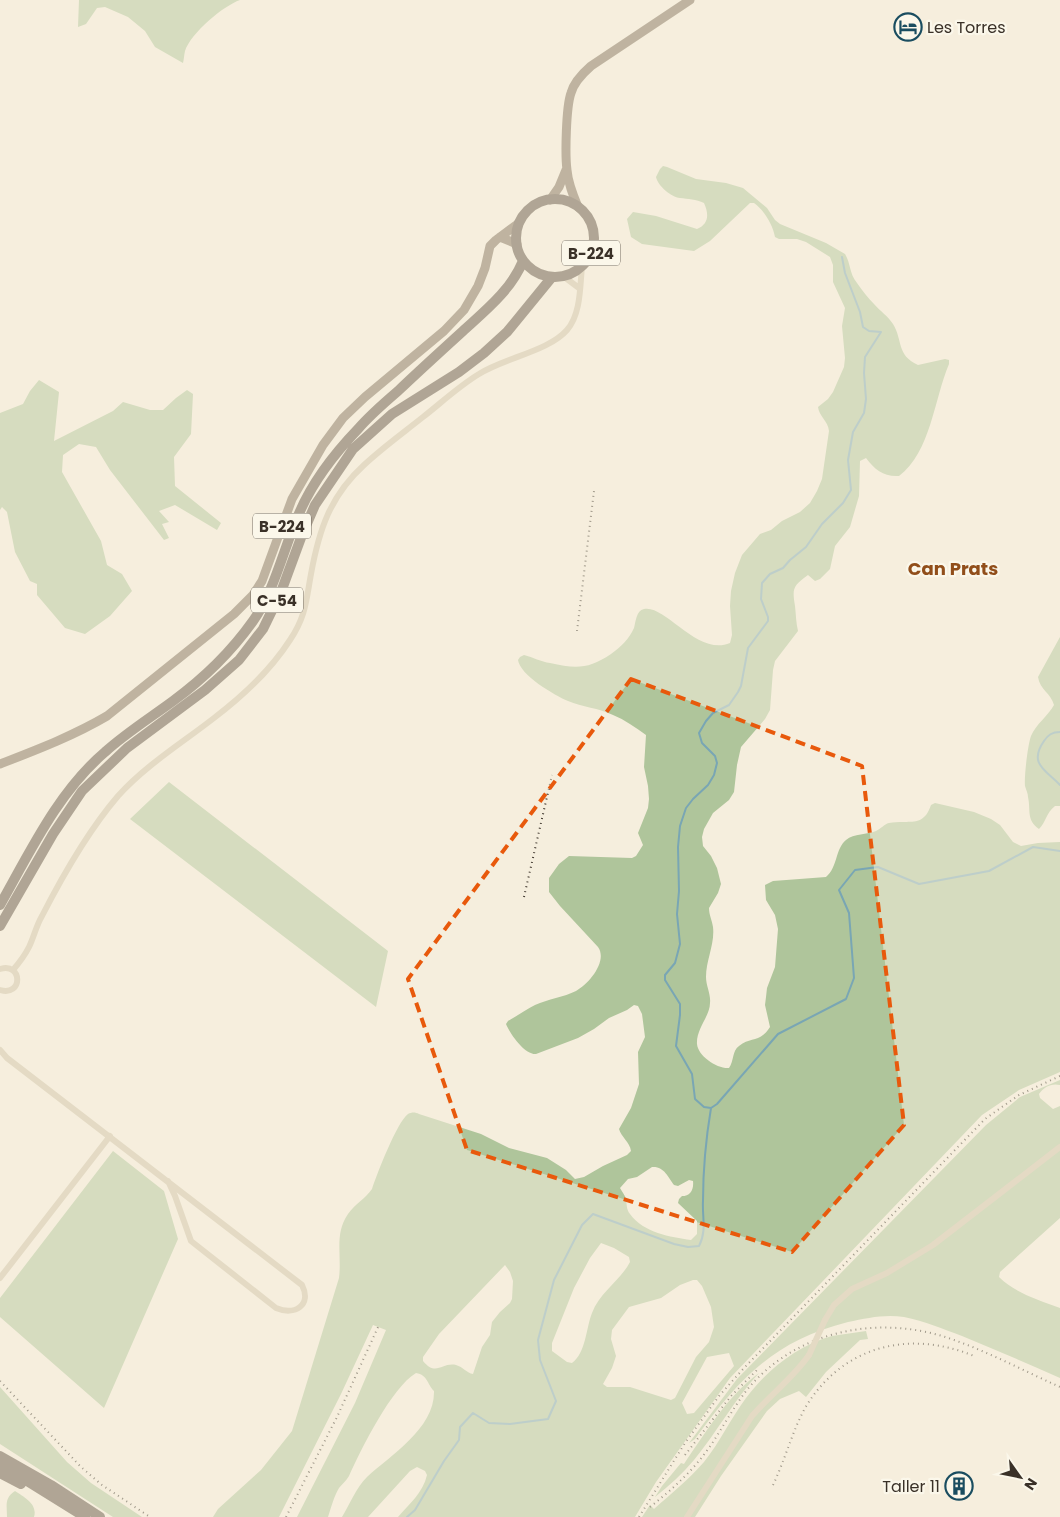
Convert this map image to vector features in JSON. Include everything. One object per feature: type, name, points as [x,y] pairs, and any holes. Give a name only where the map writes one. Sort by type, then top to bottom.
[{"type":"highway","points":[[550,200],[570,202],[578,207]]},
{"type":"highway","name":"B-224","points":[[519,223],[524,214],[532,207],[540,202],[550,200]]},
{"type":"highway","name":"B-224","points":[[523,261],[541,275],[558,277],[573,273],[582,266],[589,257],[593,247],[594,236],[592,224],[578,207]]},
{"type":"highway","points":[[519,223],[516,233],[517,244],[523,261]]},
{"type":"highway","name":"C-54","points":[[0,905],[56,810],[78,780],[103,753],[174,701],[209,672],[254,620],[278,572],[299,513],[319,477],[358,428],[490,307],[509,286],[523,261]]},
{"type":"highway","name":"C-54","points":[[0,926],[52,834],[82,791],[127,748],[206,690],[239,660],[263,629],[281,592],[315,505],[353,448],[392,414],[459,372],[484,353],[507,332],[558,277]]},
{"type":"highway","points":[[0,1450],[26,1465],[50,1489]]},
{"type":"highway","points":[[0,1456],[50,1489],[85,1517]]},
{"type":"highway","points":[[0,1464],[100,1517]]},
{"type":"highway","points":[[0,1473],[19,1483],[50,1489]]},
{"type":"main road","name":"B-224","points":[[578,207],[566,170],[569,98],[578,81],[591,66],[690,0]]},
{"type":"main road","name":"B-224","points":[[550,200],[559,187],[566,170]]},
{"type":"main road","name":"B-224","points":[[0,764],[61,740],[107,716],[234,614],[253,595],[269,565],[292,499],[323,445],[343,418],[365,397],[444,331],[464,310],[478,286],[485,268],[490,246],[519,223]]},
{"type":"main road","points":[[500,237],[517,244]]},
{"type":"street","points":[[13,970],[29,947],[40,919],[95,827],[120,794],[166,753],[215,718],[243,694],[262,676],[290,641],[304,612],[315,552],[323,522],[331,506],[352,476],[378,452],[478,374],[550,343],[567,331],[576,315],[579,302],[582,266]]},
{"type":"street","points":[[558,277],[579,288]]},
{"type":"street","points":[[0,969],[6,967],[13,970],[17,977],[16,985],[10,991],[1,992]]},
{"type":"street","points":[[0,1050],[14,1064],[110,1136],[302,1284],[304,1300],[298,1309],[287,1312],[276,1308],[191,1241],[168,1181]]},
{"type":"street","points":[[0,1278],[110,1136]]},
{"type":"street","points":[[686,1517],[752,1416],[763,1403],[794,1375],[809,1355],[834,1305],[852,1289],[886,1273],[933,1244],[1060,1148]]},
{"type":"highlighted area","points":[[631,679],[862,766],[904,1125],[792,1252],[467,1150],[408,979]]},
{"type":"green space","points":[[79,0],[240,0],[225,8],[208,21],[194,36],[185,51],[183,63],[155,47],[145,31],[128,17],[105,7],[97,8],[86,24],[78,27]]},
{"type":"green space","points":[[663,166],[696,179],[726,183],[743,188],[767,208],[780,224],[826,243],[845,254],[854,279],[893,324],[906,357],[918,365],[945,359],[949,360],[925,439],[910,466],[899,476],[894,476],[880,472],[866,458],[860,461],[859,496],[850,527],[835,546],[830,569],[820,579],[815,581],[808,575],[795,588],[798,631],[775,661],[770,710],[765,719],[741,747],[734,792],[729,800],[713,813],[704,829],[702,837],[703,846],[717,868],[721,884],[709,908],[713,927],[712,946],[706,977],[710,1003],[708,1013],[697,1038],[698,1049],[709,1061],[724,1068],[729,1068],[737,1048],[747,1041],[759,1038],[770,1027],[765,1005],[767,988],[775,967],[778,929],[775,915],[766,900],[765,885],[773,881],[826,877],[833,868],[840,848],[846,840],[857,835],[876,831],[889,823],[919,820],[924,817],[931,805],[935,803],[974,812],[991,819],[1000,825],[1013,842],[1021,846],[1060,842],[1060,1072],[1019,1090],[982,1115],[730,1378],[656,1482],[635,1517],[398,1517],[415,1498],[425,1481],[427,1475],[425,1471],[417,1467],[410,1471],[368,1517],[342,1517],[363,1481],[410,1440],[420,1429],[427,1417],[434,1391],[423,1376],[416,1373],[397,1391],[387,1405],[361,1450],[349,1476],[337,1491],[328,1517],[297,1517],[355,1403],[386,1330],[373,1325],[341,1394],[279,1517],[213,1517],[218,1509],[261,1470],[292,1431],[339,1278],[341,1229],[351,1210],[372,1189],[393,1137],[408,1114],[416,1113],[481,1134],[509,1148],[547,1158],[566,1170],[575,1179],[584,1177],[627,1155],[631,1151],[619,1129],[631,1108],[639,1084],[638,1052],[645,1037],[642,1014],[638,1006],[634,1005],[609,1018],[578,1038],[536,1054],[523,1048],[514,1038],[506,1024],[535,1005],[576,991],[596,972],[601,959],[598,947],[549,892],[549,878],[559,864],[569,856],[632,858],[636,856],[643,845],[638,833],[648,808],[649,799],[644,767],[646,735],[617,717],[573,703],[555,694],[531,678],[520,666],[518,660],[524,655],[543,662],[575,667],[596,663],[618,649],[630,636],[638,614],[644,609],[662,614],[694,637],[706,643],[718,645],[730,643],[732,635],[731,591],[742,555],[760,534],[771,530],[782,521],[800,512],[810,503],[822,479],[829,431],[818,407],[833,392],[844,367],[845,358],[842,326],[845,308],[833,282],[833,265],[830,257],[806,242],[797,239],[779,239],[775,237],[768,218],[754,203],[750,203],[710,241],[694,251],[642,244],[631,237],[627,219],[633,212],[656,216],[697,229],[706,221],[707,211],[704,203],[676,197],[662,187],[656,177]],"holes":[[[652,1167],[656,1167],[660,1168],[674,1185],[678,1186],[689,1180],[693,1181],[691,1192],[682,1196],[678,1203],[697,1221],[697,1234],[691,1240],[650,1230],[642,1226],[630,1214],[626,1198],[620,1188],[628,1179],[637,1177]],[[601,1243],[629,1257],[630,1262],[600,1299],[592,1313],[583,1347],[577,1359],[572,1363],[567,1362],[552,1351],[552,1343],[574,1288],[590,1258]],[[505,1265],[513,1281],[512,1299],[492,1322],[490,1335],[482,1347],[473,1374],[456,1365],[447,1365],[435,1369],[423,1361],[423,1357],[439,1334]],[[697,1280],[702,1286],[711,1307],[714,1327],[709,1342],[696,1357],[675,1398],[671,1400],[630,1387],[607,1387],[603,1384],[616,1356],[611,1339],[612,1330],[629,1307],[661,1298],[680,1285]],[[729,1353],[734,1366],[694,1413],[687,1414],[682,1403],[707,1357]]]},
{"type":"green space","points":[[39,380],[59,392],[54,441],[113,411],[123,402],[150,410],[163,410],[187,390],[193,394],[191,434],[174,457],[175,486],[221,523],[217,530],[175,505],[159,511],[169,522],[162,524],[169,538],[164,540],[110,470],[96,447],[79,444],[63,455],[62,472],[101,541],[107,565],[122,574],[132,591],[110,616],[85,634],[65,628],[37,595],[37,584],[30,581],[15,552],[7,512],[2,507],[0,510],[0,413],[23,404]]},
{"type":"green space","points":[[1060,637],[1060,806],[1055,806],[1052,809],[1039,829],[1032,822],[1030,814],[1025,786],[1026,760],[1031,736],[1054,705],[1038,677]]},
{"type":"green space","points":[[169,782],[388,951],[376,1007],[130,819]]},
{"type":"green space","points":[[1060,1080],[1060,1085],[1048,1086],[1039,1094],[1040,1098],[1053,1109],[1060,1106],[1060,1218],[1000,1272],[999,1277],[1020,1292],[1060,1308],[1060,1378],[927,1323],[897,1316],[869,1318],[822,1330],[778,1352],[743,1381],[695,1439],[689,1443],[737,1379],[986,1125],[1020,1097]]},
{"type":"green space","points":[[113,1151],[164,1191],[178,1239],[104,1408],[0,1317],[0,1298]]},
{"type":"green space","points":[[866,1331],[868,1339],[860,1340],[826,1372],[806,1397],[799,1391],[780,1399],[767,1411],[721,1476],[695,1517],[642,1517],[650,1505],[654,1509],[704,1462],[746,1398],[773,1368],[795,1352],[819,1340]]},
{"type":"green space","points":[[759,1373],[694,1460],[655,1497],[681,1463],[684,1464],[728,1403]]},
{"type":"green space","points":[[0,1387],[67,1462],[91,1483],[142,1517],[113,1517],[0,1444]]},
{"type":"green space","points":[[15,1491],[26,1498],[32,1505],[35,1512],[34,1517],[7,1517],[8,1499]]},
{"type":"waterway","points":[[711,1108],[704,1107],[695,1099],[692,1074],[676,1046],[680,1004],[665,980],[665,975],[675,963],[680,944],[677,914],[680,826],[686,808],[708,785],[714,775],[717,763],[715,756],[702,743],[699,733],[713,713],[729,705],[738,692],[741,686],[748,648],[768,621],[761,599],[762,583],[770,574],[783,568],[806,547],[822,524],[843,503],[851,490],[848,460],[853,432],[864,413],[866,399],[865,357],[881,332],[869,331],[863,327],[860,312],[845,273],[842,257]]},
{"type":"waterway","points":[[1060,732],[1052,733],[1047,737],[1038,755],[1038,761],[1041,766],[1060,785]]},
{"type":"waterway","points":[[407,1517],[415,1510],[444,1461],[459,1440],[460,1427],[473,1413],[489,1423],[510,1424],[548,1419],[556,1401],[540,1360],[538,1340],[554,1280],[582,1225],[593,1214],[674,1244],[688,1247],[699,1246],[704,1229],[704,1166],[711,1108],[717,1104],[778,1034],[846,999],[854,978],[849,913],[839,890],[855,870],[878,867],[919,884],[989,871],[1033,847],[1060,851]]},
{"type":"railway","points":[[577,631],[594,491]]},
{"type":"railway","points":[[524,897],[552,775]]},
{"type":"railway","points":[[639,1517],[685,1443],[719,1396],[744,1368],[985,1119],[1019,1095],[1060,1076]]},
{"type":"railway","points":[[286,1517],[337,1417],[379,1325]]},
{"type":"railway","points":[[650,1507],[692,1469],[713,1442],[746,1391],[765,1371],[786,1355],[810,1343],[835,1334],[861,1329],[888,1328],[915,1330],[942,1336],[986,1353],[1060,1387]]},
{"type":"railway","points":[[773,1485],[805,1408],[820,1387],[838,1370],[858,1357],[879,1349],[902,1344],[925,1344],[950,1348],[974,1356]]},
{"type":"railway","points":[[685,1455],[731,1396],[758,1369]]},
{"type":"railway","points":[[0,1381],[81,1467],[102,1485],[150,1517]]},
{"type":"place","name":"Les Torres","points":[[908,27]]},
{"type":"place","name":"Taller 11","points":[[959,1486]]},
{"type":"district","name":"Can Prats","points":[[953,568]]}]
